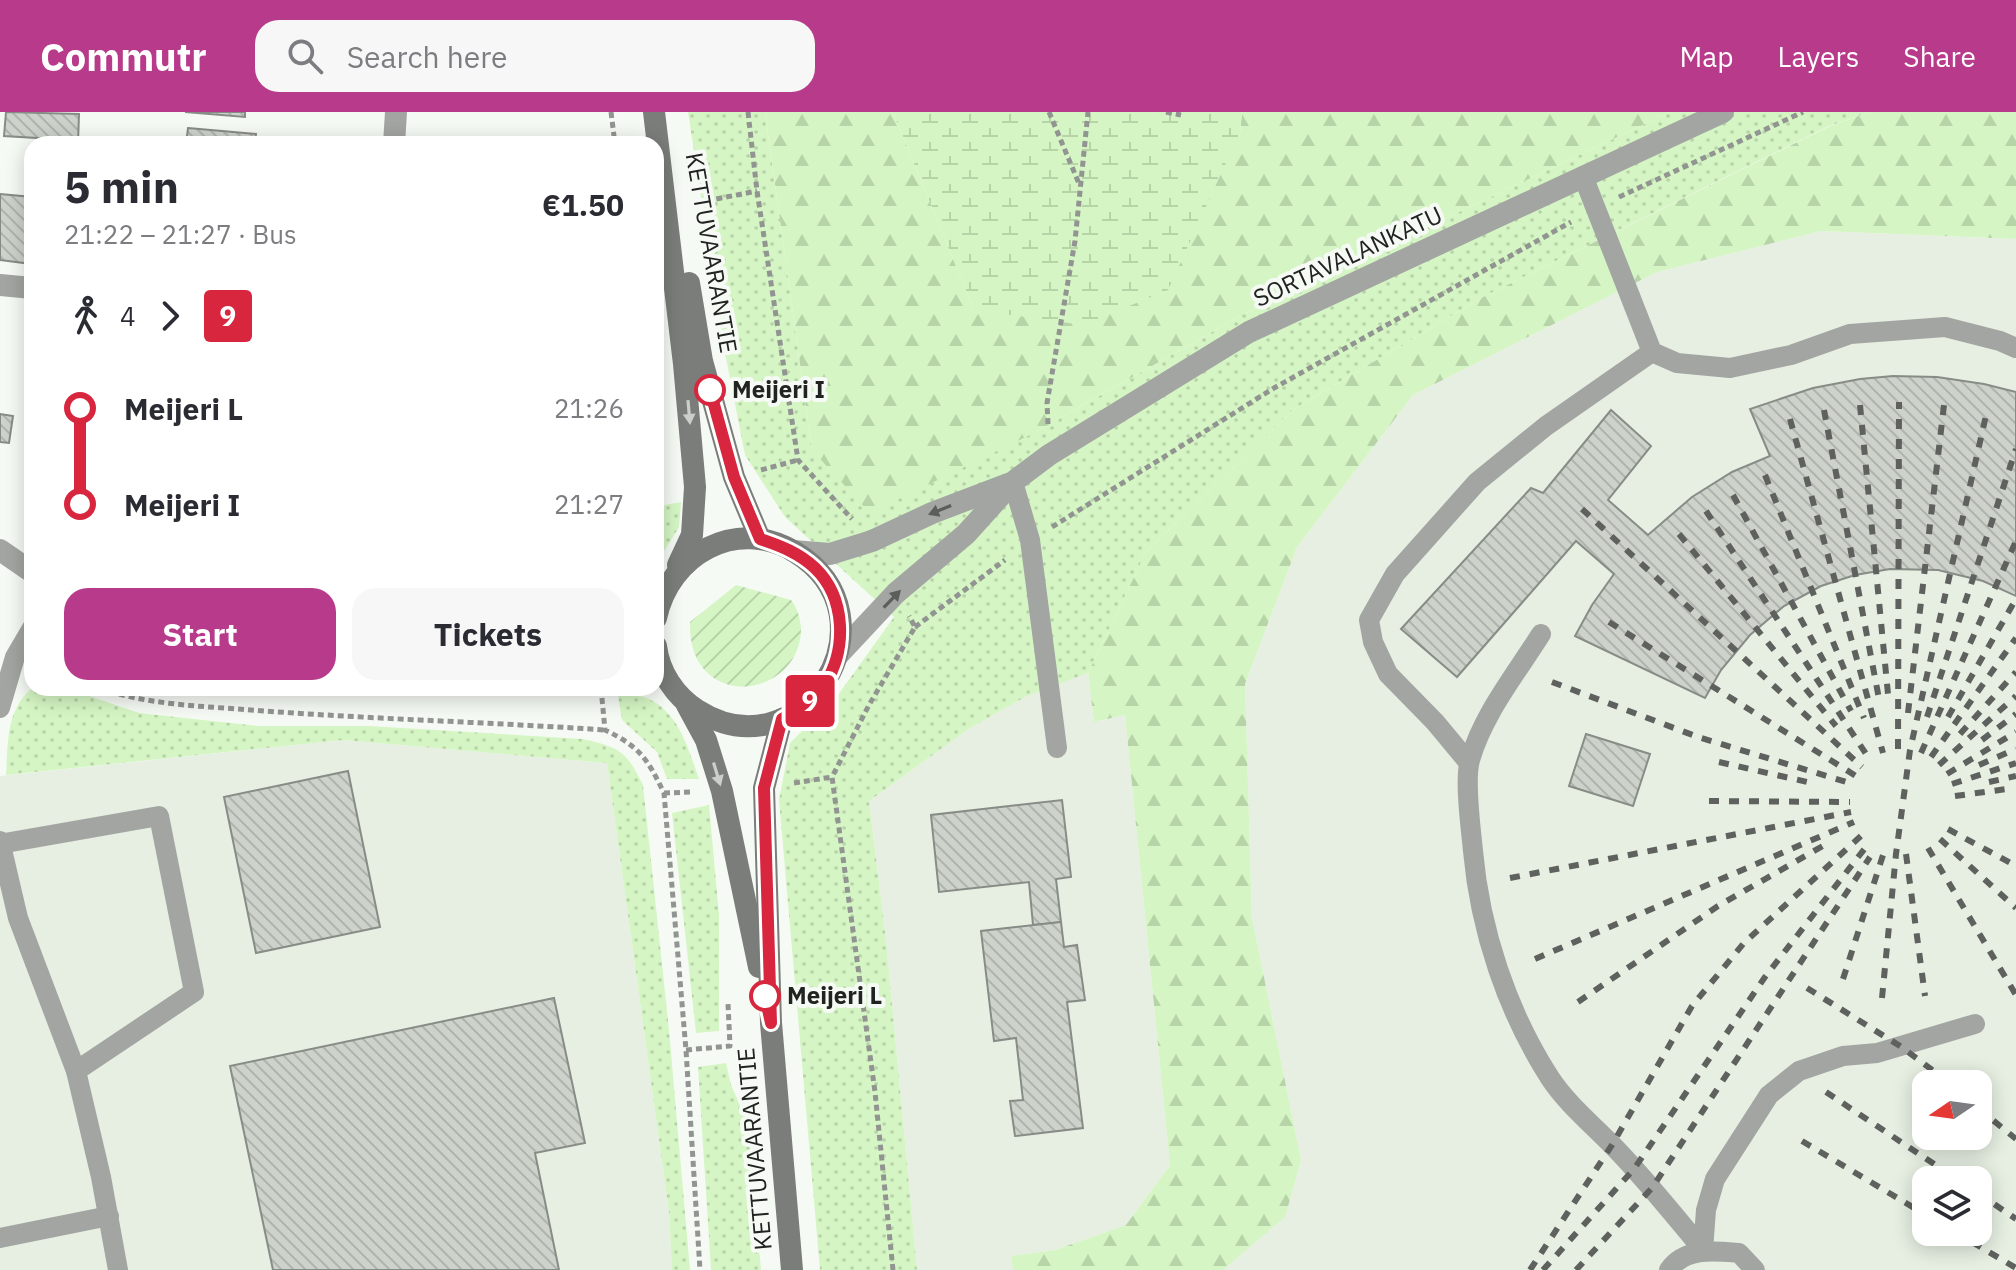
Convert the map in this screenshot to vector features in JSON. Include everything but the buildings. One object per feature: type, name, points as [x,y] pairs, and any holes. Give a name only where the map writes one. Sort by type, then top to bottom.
[{"type":"main road","name":"KETTUVAARANTIE","points":[[657,112],[661,136]]},
{"type":"main road","name":"KETTUVAARANTIE","points":[[657,112],[660,136]]},
{"type":"main road","name":"KETTUVAARANTIE","points":[[664,151],[702,361],[734,477],[760,539]]},
{"type":"main road","name":"KETTUVAARANTIE","points":[[664,177],[695,487],[692,535],[664,592]]},
{"type":"main road","points":[[664,684],[710,718],[745,726],[782,719],[805,706],[825,685],[838,655],[841,625],[833,593],[817,570],[793,551],[760,539],[735,539],[701,551],[674,573]]},
{"type":"main road","name":"KETTUVAARANTIE","points":[[686,703],[706,740],[722,791],[771,1023]]},
{"type":"main road","name":"KETTUVAARANTIE","points":[[782,719],[764,788],[771,1023],[792,1270]]},
{"type":"street","points":[[394,136],[396,112]]},
{"type":"street","name":"SORTAVALANKATU","points":[[838,655],[896,593],[966,534],[1013,482],[1049,455],[1249,332],[1723,112]]},
{"type":"street","points":[[0,285],[24,287]]},
{"type":"street","name":"SORTAVALANKATU","points":[[793,551],[830,554],[872,541],[932,513],[1013,482]]},
{"type":"street","points":[[0,550],[24,566]]},
{"type":"lane","points":[[1583,176],[1652,352],[1677,363],[1730,368],[1791,355],[1850,334],[1945,327],[2016,348]]},
{"type":"lane","points":[[1469,763],[1435,722],[1388,674],[1373,642],[1369,620],[1395,574],[1477,482],[1546,426],[1652,352]]},
{"type":"lane","points":[[1013,482],[1030,540],[1057,748]]},
{"type":"lane","points":[[1541,634],[1486,720],[1469,763],[1476,881],[1486,930],[1508,994],[1551,1080],[1652,1188],[1703,1250]]},
{"type":"lane","points":[[0,708],[15,657],[24,642]]},
{"type":"lane","points":[[76,1071],[194,992],[159,816],[0,843],[18,918],[76,1071],[118,1270]]},
{"type":"lane","points":[[1703,1250],[1706,1210],[1715,1179],[1769,1095],[1799,1071],[1828,1061],[1843,1056],[1877,1053],[1975,1024]]},
{"type":"lane","points":[[0,1238],[109,1216]]},
{"type":"lane","points":[[1669,1270],[1672,1265],[1703,1250],[1739,1253],[1755,1270]]},
{"type":"path","points":[[611,112],[614,136]]},
{"type":"path","points":[[748,112],[798,460],[872,541]]},
{"type":"path","points":[[1049,112],[1081,187]]},
{"type":"path","points":[[1047,403],[1075,241],[1088,112]]},
{"type":"path","points":[[1166,112],[1181,115]]},
{"type":"path","points":[[893,1270],[875,1092],[832,777],[869,705],[915,627],[1030,540],[1274,388],[1596,208],[1803,112]]},
{"type":"path","points":[[712,240],[706,201],[757,191]]},
{"type":"path","points":[[896,593],[915,627]]},
{"type":"path","points":[[126,696],[228,708],[605,730],[627,741],[648,760],[664,793],[686,1050],[700,1270]]},
{"type":"path","points":[[602,696],[605,730]]},
{"type":"path","points":[[686,1050],[730,1046],[728,1004]]},
{"type":"shaded area","points":[[1821,231],[2016,239],[2016,1270],[1223,1270],[1284,1217],[1301,1160],[1252,918],[1245,684],[1297,547],[1413,395],[1657,272]]},
{"type":"shaded area","points":[[1088,673],[1094,722],[1125,715],[1170,1165],[1126,1225],[1055,1250],[1011,1256],[1013,1270],[917,1270],[886,940],[869,801],[970,728],[1025,697]]},
{"type":"shaded area","points":[[343,740],[607,763],[669,1212],[672,1270],[0,1270],[0,776]]},
{"type":"green space","points":[[688,112],[765,112],[812,450],[1034,433],[1240,316],[1670,112],[1870,112],[1829,126],[1481,298],[1294,409],[1146,552],[1088,673],[1025,697],[970,728],[869,801],[886,940],[917,1270],[820,1270],[779,800],[790,743],[838,695],[894,617],[785,517],[745,455],[724,348]]},
{"type":"green space","points":[[765,112],[893,112],[974,310],[1240,132],[1242,112],[1670,112],[1240,316],[1034,433],[870,513],[812,450]]},
{"type":"green space","points":[[893,112],[1242,112],[1240,132],[1168,290],[1083,325],[974,310]]},
{"type":"green space","points":[[1870,112],[2016,112],[2016,239],[1821,231],[1657,272],[1413,395],[1297,547],[1245,684],[1252,918],[1301,1160],[1285,1217],[1223,1270],[1013,1270],[1011,1256],[1055,1250],[1126,1225],[1170,1165],[1125,715],[1094,722],[1088,673],[1146,552],[1294,409],[1481,298],[1830,126]]},
{"type":"green space","points":[[681,502],[679,527],[664,551],[664,506]]},
{"type":"green space","points":[[736,585],[791,600],[801,628],[798,648],[789,664],[776,676],[760,684],[742,687],[725,684],[710,675],[697,659],[690,632],[690,622]]},
{"type":"green space","points":[[89,696],[139,713],[259,726],[369,726],[583,739],[606,745],[627,758],[643,785],[690,1270],[672,1270],[669,1212],[607,763],[343,740],[6,775],[13,717],[24,697]]},
{"type":"green space","points":[[618,696],[644,697],[656,703],[680,731],[699,779],[667,779],[657,752],[622,720]]},
{"type":"green space","points":[[709,805],[719,915],[719,1031],[696,1033],[672,813]]},
{"type":"green space","points":[[726,1063],[731,1085],[748,1123],[761,1270],[711,1270],[698,1067]]},
{"type":"railway","points":[[1898,749],[1899,402]]},
{"type":"railway","points":[[1860,405],[1888,694]]},
{"type":"railway","points":[[1908,713],[1944,405]]},
{"type":"railway","points":[[1824,410],[1880,704]]},
{"type":"railway","points":[[1882,998],[1910,750],[1987,411]]},
{"type":"railway","points":[[1790,419],[1883,753]]},
{"type":"railway","points":[[1927,717],[2016,449]]},
{"type":"railway","points":[[1765,475],[1864,718]]},
{"type":"railway","points":[[1733,495],[1851,711]]},
{"type":"railway","points":[[1582,509],[1862,767]]},
{"type":"railway","points":[[1706,511],[1870,760]]},
{"type":"railway","points":[[1679,534],[1836,726]]},
{"type":"railway","points":[[1921,753],[2016,541]]},
{"type":"railway","points":[[1948,717],[2016,599]]},
{"type":"railway","points":[[1609,622],[1856,776]]},
{"type":"railway","points":[[1931,757],[2016,638]]},
{"type":"railway","points":[[1960,734],[2016,672]]},
{"type":"railway","points":[[1552,682],[1698,737],[1853,784]]},
{"type":"railway","points":[[1939,765],[2016,696]]},
{"type":"railway","points":[[1982,740],[2016,714]]},
{"type":"railway","points":[[1947,774],[2016,732]]},
{"type":"railway","points":[[1979,765],[2016,749]]},
{"type":"railway","points":[[1719,762],[1816,784]]},
{"type":"railway","points":[[1952,784],[2016,763]]},
{"type":"railway","points":[[1989,782],[2016,776]]},
{"type":"railway","points":[[1955,796],[2007,789]]},
{"type":"railway","points":[[1709,801],[1850,802]]},
{"type":"railway","points":[[1510,878],[1851,812]]},
{"type":"railway","points":[[1535,959],[1854,822]]},
{"type":"railway","points":[[1948,829],[2016,866]]},
{"type":"railway","points":[[1530,1270],[1612,1145],[1692,1006],[1744,943],[1862,835]]},
{"type":"railway","points":[[1940,839],[2016,908]]},
{"type":"railway","points":[[1578,1002],[1718,906],[1828,843]]},
{"type":"railway","points":[[1543,1270],[1634,1169],[1765,977],[1869,843]]},
{"type":"railway","points":[[1928,848],[2016,995]]},
{"type":"railway","points":[[1843,979],[1884,852]]},
{"type":"railway","points":[[1906,854],[1925,996]]},
{"type":"railway","points":[[1576,1270],[1652,1188],[1870,857]]},
{"type":"railway","points":[[1807,988],[1900,1046],[1932,1070]]},
{"type":"railway","points":[[1826,1092],[1937,1166]]},
{"type":"railway","points":[[1992,1119],[2016,1139]]},
{"type":"railway","points":[[1802,1141],[1912,1207]]},
{"type":"railway","points":[[1992,1203],[2016,1219]]},
{"type":"railway","points":[[1979,1246],[2016,1268]]},
{"type":"bus line","name":"9","points":[[710,390],[734,477],[760,539],[793,551],[817,570],[833,593],[841,625],[838,655],[825,685],[805,706],[782,719],[764,788],[771,1023],[765,996]]},
{"type":"place","name":"Meijeri I","points":[[710,390]]},
{"type":"place","name":"Meijeri L","points":[[765,996]]}]
